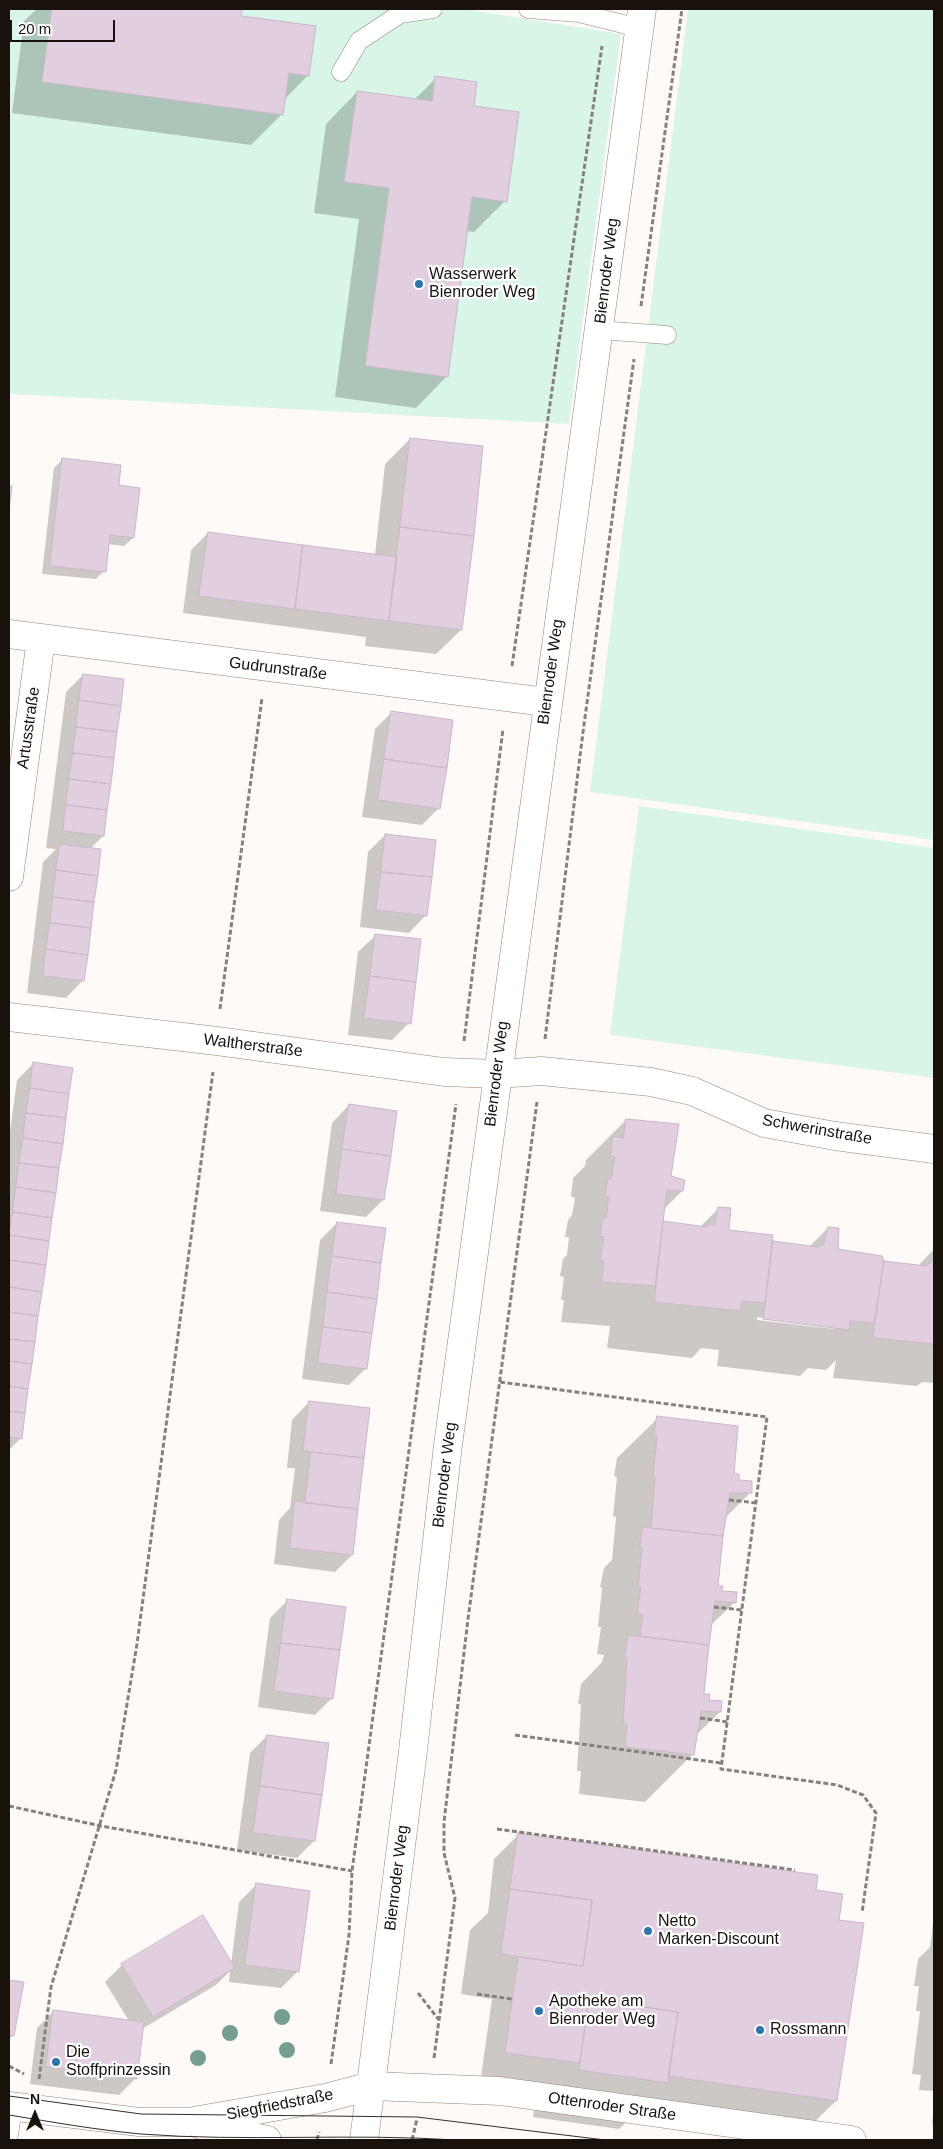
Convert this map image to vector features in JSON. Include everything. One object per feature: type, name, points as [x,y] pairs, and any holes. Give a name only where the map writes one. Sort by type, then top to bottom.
[{"type":"street","name":"Bienroder Weg","points":[[364,2140],[412,1759],[448,1445],[546,702],[599,330],[640,18]]},
{"type":"street","name":"Gudrunstraße","points":[[9,634],[546,702]]},
{"type":"street","name":"Artusstraße","points":[[9,877],[41,639]]},
{"type":"street","name":"Waltherstraße","points":[[9,1017],[444,1072],[497,1074]]},
{"type":"street","name":"Schwerinstraße","points":[[497,1074],[542,1071],[651,1082],[692,1091],[764,1123],[835,1136],[934,1149]]},
{"type":"street","name":"Siegfriedstraße","points":[[11,2107],[139,2122],[188,2122],[325,2098],[371,2086]]},
{"type":"street","name":"Ottenroder Straße","points":[[371,2086],[500,2091],[852,2140]]},
{"type":"street","name":"Siegfriedstraße","points":[[188,2122],[268,2140]]},
{"type":"lane","points":[[341,72],[359,41],[400,14],[433,9]]},
{"type":"lane","points":[[528,9],[640,18]]},
{"type":"lane","points":[[599,330],[667,335]]},
{"type":"lane","points":[[9,2135],[11,2107]]},
{"type":"path","points":[[418,1993],[439,2020],[454,1898],[444,1853],[444,1822],[468,1619],[542,1071],[583,732],[682,9]]},
{"type":"path","points":[[219,1015],[263,694]]},
{"type":"path","points":[[38,2082],[51,1986],[101,1826],[116,1770],[136,1644],[213,1071]]},
{"type":"path","points":[[500,1382],[768,1417],[721,1763],[722,1769],[837,1785],[863,1795],[876,1812],[862,1913]]},
{"type":"path","points":[[729,1500],[757,1503]]},
{"type":"path","points":[[714,1607],[742,1610]]},
{"type":"path","points":[[700,1718],[728,1722]]},
{"type":"path","points":[[515,1735],[721,1763]]},
{"type":"path","points":[[9,1806],[101,1826],[352,1871]]},
{"type":"path","points":[[497,1830],[795,1870]]},
{"type":"path","points":[[478,1994],[512,1999]]},
{"type":"green space","points":[[9,9],[464,9],[621,34],[569,424],[9,394]]},
{"type":"green space","points":[[688,9],[934,9],[934,840],[590,792]]},
{"type":"green space","points":[[639,806],[934,848],[934,1078],[610,1035]]},
{"type":"building","points":[[52,9],[242,9],[241,16],[316,26],[309,76],[289,73],[283,115],[42,82]]},
{"type":"building","name":"Wasserwerk Bienroder Weg","points":[[435,76],[477,82],[474,106],[519,112],[507,202],[472,197],[448,377],[365,366],[389,188],[344,182],[357,91],[432,101]]},
{"type":"building","points":[[410,438],[483,446],[474,536],[400,527]]},
{"type":"building","points":[[62,458],[121,465],[119,485],[140,488],[134,538],[110,535],[106,572],[50,566]]},
{"type":"building","points":[[9,486],[12,486],[9,512]]},
{"type":"building","points":[[400,527],[474,536],[462,630],[389,621]]},
{"type":"building","points":[[208,532],[303,545],[295,609],[199,596]]},
{"type":"building","points":[[303,545],[397,557],[389,621],[295,609]]},
{"type":"building","points":[[83,674],[124,679],[121,706],[79,700]]},
{"type":"building","points":[[79,700],[121,706],[117,732],[76,727]]},
{"type":"building","points":[[391,711],[453,720],[447,768],[384,759]]},
{"type":"building","points":[[76,727],[117,732],[114,758],[73,753]]},
{"type":"building","points":[[73,753],[114,758],[111,784],[69,779]]},
{"type":"building","points":[[384,759],[447,768],[440,809],[378,800]]},
{"type":"building","points":[[69,779],[111,784],[107,810],[66,805]]},
{"type":"building","points":[[66,805],[107,810],[104,836],[63,831]]},
{"type":"building","points":[[385,834],[436,840],[432,877],[381,872]]},
{"type":"building","points":[[60,844],[101,849],[98,876],[56,870]]},
{"type":"building","points":[[56,870],[98,876],[94,902],[53,897]]},
{"type":"building","points":[[381,872],[432,877],[427,916],[376,910]]},
{"type":"building","points":[[53,897],[94,902],[91,928],[50,923]]},
{"type":"building","points":[[50,923],[91,928],[88,955],[46,949]]},
{"type":"building","points":[[375,934],[421,939],[416,982],[370,976]]},
{"type":"building","points":[[46,949],[88,955],[84,981],[43,976]]},
{"type":"building","points":[[370,976],[416,982],[411,1024],[364,1018]]},
{"type":"building","points":[[33,1062],[73,1068],[69,1094],[30,1088]]},
{"type":"building","points":[[30,1088],[69,1094],[66,1118],[26,1113]]},
{"type":"building","points":[[349,1104],[397,1111],[391,1156],[342,1149]]},
{"type":"building","points":[[26,1113],[66,1118],[63,1144],[23,1138]]},
{"type":"building","points":[[626,1119],[679,1124],[671,1176],[685,1180],[683,1191],[667,1190],[655,1286],[601,1282],[604,1261],[600,1261],[604,1237],[600,1236],[603,1217],[606,1218],[609,1197],[605,1197],[608,1178],[611,1179],[615,1157],[610,1156],[613,1136],[623,1138]]},
{"type":"building","points":[[23,1138],[63,1144],[59,1168],[19,1163]]},
{"type":"building","points":[[342,1149],[391,1156],[384,1200],[336,1194]]},
{"type":"building","points":[[19,1163],[59,1168],[56,1193],[16,1187]]},
{"type":"building","points":[[16,1187],[56,1193],[52,1218],[13,1212]]},
{"type":"building","points":[[718,1207],[731,1208],[729,1230],[773,1235],[765,1303],[742,1301],[740,1311],[654,1302],[663,1221],[707,1227],[707,1224],[714,1225]]},
{"type":"building","points":[[13,1212],[52,1218],[49,1241],[9,1235]]},
{"type":"building","points":[[337,1222],[386,1228],[381,1263],[332,1256]]},
{"type":"building","points":[[828,1227],[839,1228],[838,1249],[882,1256],[884,1261],[874,1323],[850,1321],[849,1330],[763,1319],[773,1241],[818,1247],[823,1245]]},
{"type":"building","points":[[9,1235],[49,1241],[46,1265],[9,1260]]},
{"type":"building","points":[[332,1256],[381,1263],[377,1299],[327,1292]]},
{"type":"building","points":[[9,1260],[46,1265],[42,1292],[9,1287]]},
{"type":"building","points":[[934,1260],[934,1344],[873,1338],[884,1261],[926,1266]]},
{"type":"building","points":[[9,1287],[42,1292],[38,1316],[9,1312]]},
{"type":"building","points":[[327,1292],[377,1299],[372,1333],[323,1327]]},
{"type":"building","points":[[9,1312],[38,1316],[35,1342],[9,1339]]},
{"type":"building","points":[[323,1327],[372,1333],[367,1369],[318,1363]]},
{"type":"building","points":[[9,1339],[35,1342],[32,1364],[9,1361]]},
{"type":"building","points":[[9,1361],[32,1364],[28,1389],[9,1386]]},
{"type":"building","points":[[9,1386],[28,1389],[25,1413],[9,1411]]},
{"type":"building","points":[[309,1401],[370,1408],[364,1458],[303,1451]]},
{"type":"building","points":[[9,1411],[25,1413],[22,1439],[9,1437]]},
{"type":"building","points":[[657,1416],[738,1426],[734,1474],[739,1474],[739,1480],[752,1481],[752,1493],[730,1493],[723,1536],[651,1528],[657,1437],[654,1436]]},
{"type":"building","points":[[311,1452],[364,1458],[358,1509],[305,1503]]},
{"type":"building","points":[[295,1501],[358,1509],[353,1555],[290,1548]]},
{"type":"building","points":[[643,1527],[723,1536],[718,1586],[723,1586],[722,1591],[737,1592],[736,1603],[715,1601],[709,1645],[640,1636],[643,1615],[637,1614],[641,1587],[638,1587]]},
{"type":"building","points":[[287,1599],[346,1607],[340,1650],[281,1643]]},
{"type":"building","points":[[628,1635],[709,1645],[704,1694],[710,1694],[709,1700],[722,1701],[721,1712],[701,1711],[694,1755],[625,1747],[627,1724],[623,1724],[627,1658],[625,1656]]},
{"type":"building","points":[[281,1643],[340,1650],[333,1699],[274,1691]]},
{"type":"building","points":[[267,1735],[329,1743],[322,1795],[260,1786]]},
{"type":"building","points":[[260,1786],[322,1795],[315,1841],[253,1833]]},
{"type":"building","points":[[518,1833],[818,1875],[816,1890],[843,1894],[839,1920],[864,1923],[837,2101],[668,2076],[678,2012],[589,1999],[580,2063],[505,2053],[518,1957],[583,1966],[592,1900],[510,1889]]},
{"type":"building","points":[[256,1883],[310,1891],[299,1972],[245,1965]]},
{"type":"building","points":[[510,1889],[592,1900],[583,1966],[501,1954]]},
{"type":"building","points":[[203,1915],[235,1968],[153,2017],[121,1964]]},
{"type":"building","points":[[9,1980],[24,1982],[14,2036],[9,2035]]},
{"type":"building","points":[[589,1999],[678,2012],[668,2083],[579,2070]]},
{"type":"building","points":[[53,2010],[144,2022],[137,2079],[46,2067]]},
{"type":"tram line","points":[[9,2096],[141,2114],[417,2117],[605,2140]]},
{"type":"tram line","points":[[9,2115],[141,2134],[259,2138],[377,2137],[456,2140]]},
{"type":"place","name":"Wasserwerk Bienroder Weg","points":[[419,284]]},
{"type":"place","name":"Netto Marken-Discount","points":[[648,1931]]},
{"type":"place","name":"Apotheke am Bienroder Weg","points":[[539,2011]]},
{"type":"place","name":"Rossmann","points":[[760,2030]]},
{"type":"place","name":"Die Stoffprinzessin","points":[[56,2062]]}]
